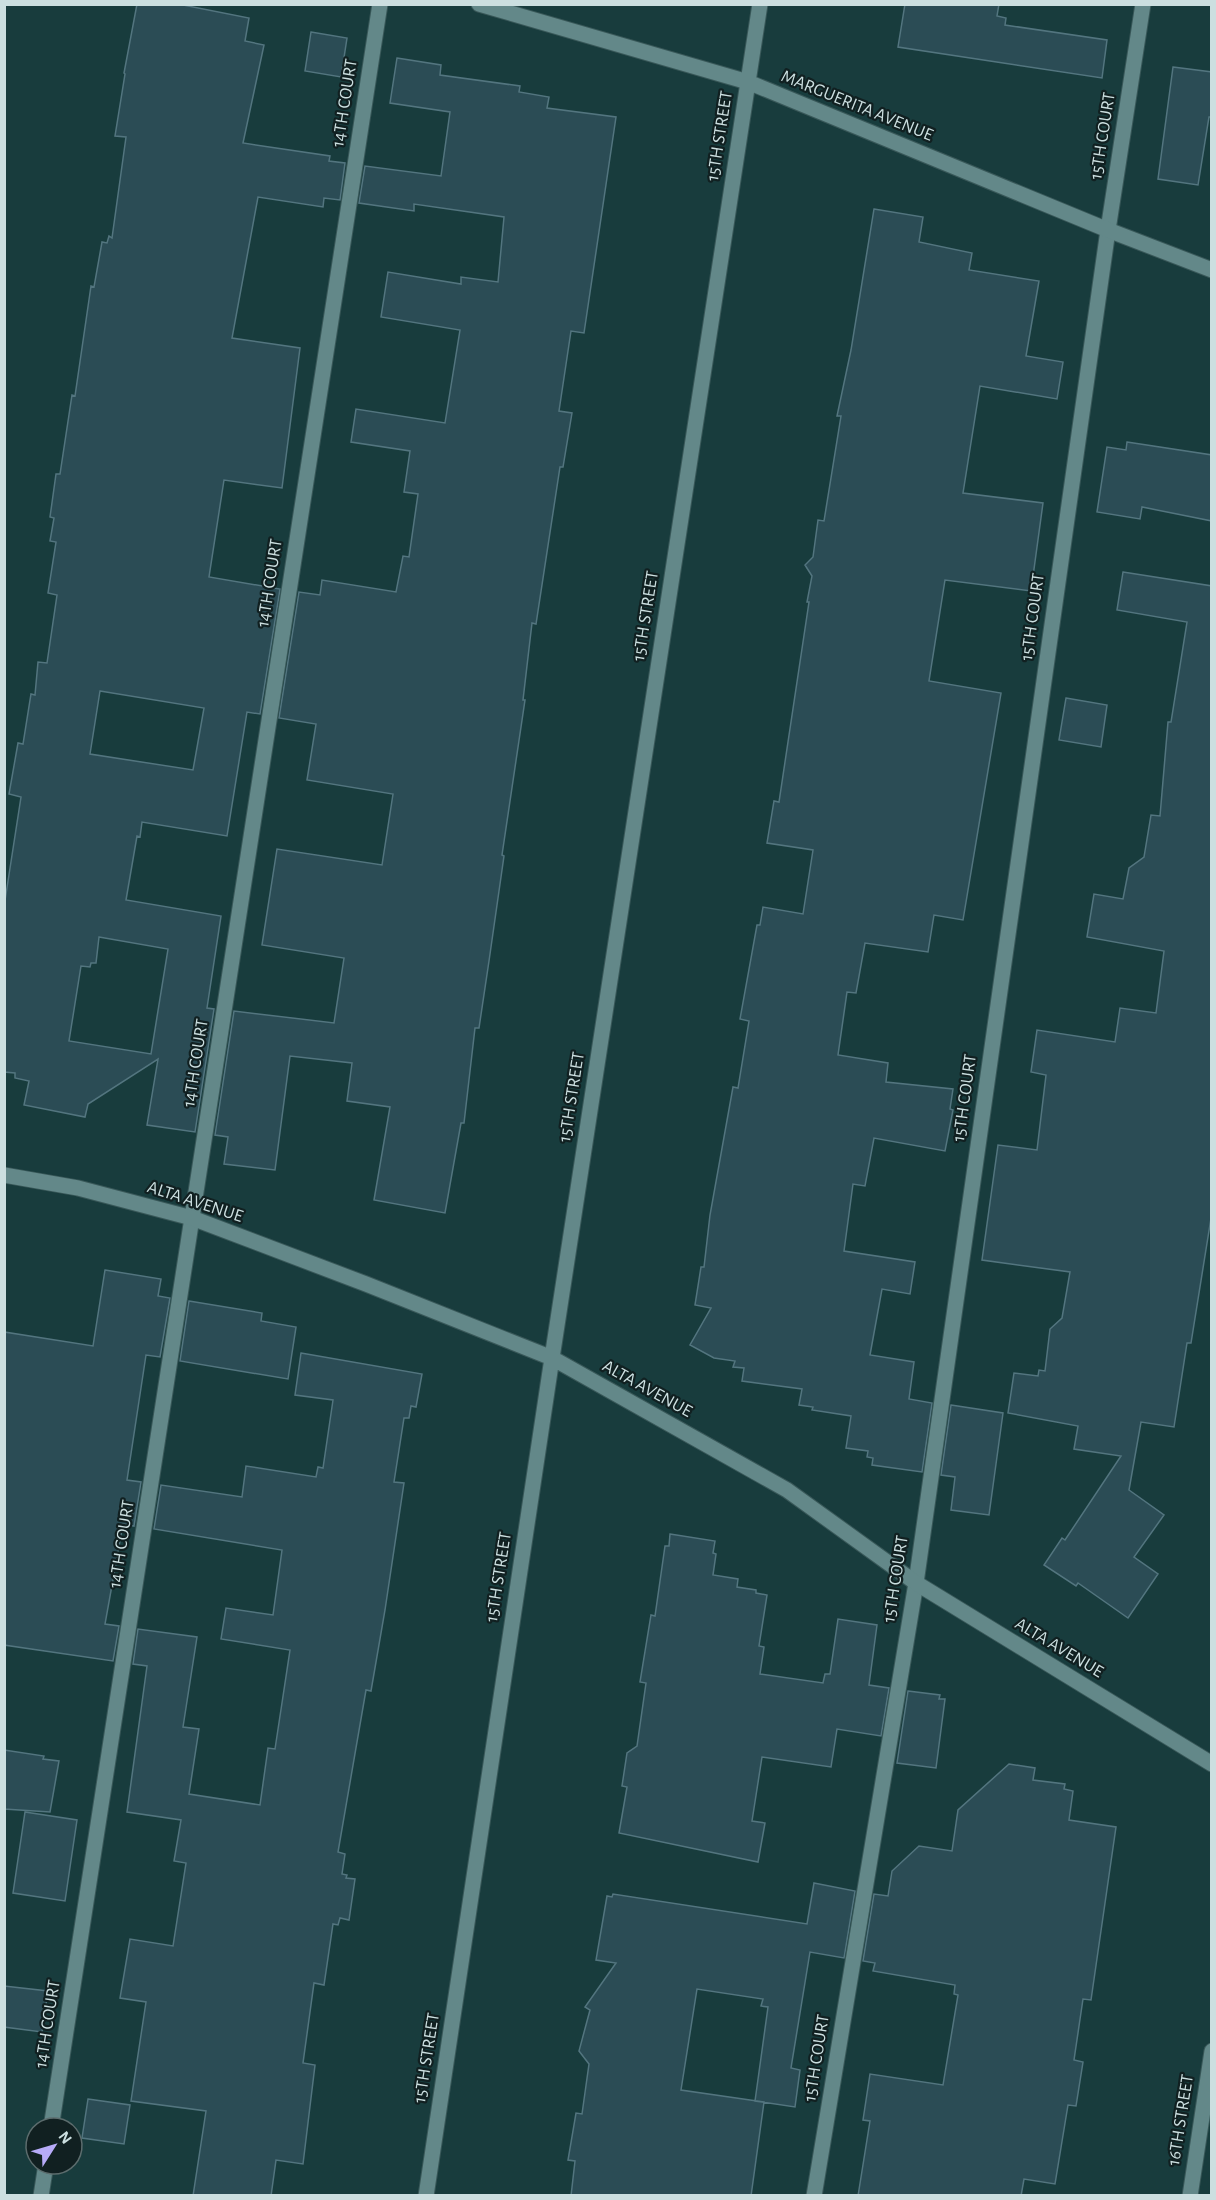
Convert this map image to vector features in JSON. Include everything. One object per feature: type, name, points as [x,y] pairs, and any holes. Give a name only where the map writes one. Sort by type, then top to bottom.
[{"type":"street","name":"14TH COURT","points":[[53,2116],[380,4]]},
{"type":"street","name":"MARGUERITA AVENUE","points":[[479,4],[748,82],[1108,230],[1212,270]]},
{"type":"street","name":"15TH STREET","points":[[426,2196],[760,4]]},
{"type":"street","name":"15TH COURT","points":[[814,2196],[916,1583],[1108,230],[1143,4]]},
{"type":"street","name":"ALTA AVENUE","points":[[4,1175],[78,1188],[192,1218],[552,1358],[787,1490],[916,1583],[1212,1764]]},
{"type":"street","name":"16TH STREET","points":[[1190,2196],[1212,2051]]},
{"type":"street","points":[[41,2196],[44,2176]]},
{"type":"building","points":[[137,4],[178,4],[249,18],[245,41],[264,45],[243,143],[330,156],[329,161],[345,163],[340,200],[324,198],[323,207],[258,197],[232,338],[300,348],[282,488],[224,480],[209,577],[280,589],[260,714],[247,712],[227,836],[142,822],[140,837],[137,836],[126,900],[221,916],[207,1008],[214,1009],[195,1132],[147,1125],[158,1059],[88,1104],[85,1117],[24,1105],[29,1081],[15,1078],[15,1073],[4,1072],[4,907],[21,797],[9,794],[18,743],[23,744],[31,694],[35,695],[38,662],[47,663],[57,595],[48,593],[56,542],[50,541],[54,518],[50,517],[56,474],[60,474],[72,395],[75,396],[91,286],[94,287],[102,242],[107,243],[109,236],[112,238],[126,137],[115,136]],"holes":[[[100,691],[204,708],[193,770],[90,754]],[[99,937],[168,949],[151,1054],[69,1041],[81,966],[90,967],[91,963],[96,963]]]},
{"type":"building","points":[[905,4],[999,4],[997,16],[1006,18],[1005,25],[1107,40],[1102,78],[898,47]]},
{"type":"building","points":[[311,32],[347,38],[341,77],[305,71]]},
{"type":"building","points":[[397,58],[441,65],[440,75],[520,86],[519,92],[549,97],[547,108],[616,117],[584,333],[571,331],[559,411],[572,413],[563,467],[560,467],[536,624],[532,623],[523,700],[525,700],[489,961],[479,1028],[475,1028],[464,1123],[461,1123],[445,1213],[374,1200],[390,1107],[347,1101],[352,1063],[290,1056],[275,1170],[224,1164],[228,1137],[215,1135],[234,1011],[334,1023],[344,958],[262,945],[277,849],[382,865],[393,794],[307,780],[316,724],[279,718],[299,592],[320,595],[322,580],[396,592],[403,556],[409,557],[418,494],[404,492],[410,451],[351,442],[356,409],[445,423],[460,330],[381,317],[388,272],[461,284],[461,277],[498,282],[504,217],[414,204],[414,211],[359,203],[365,166],[441,176],[450,112],[390,103]]},
{"type":"building","points":[[1173,67],[1212,72],[1212,117],[1209,117],[1198,185],[1158,179]]},
{"type":"building","points":[[874,209],[923,217],[919,242],[972,253],[969,270],[1039,281],[1026,356],[1063,362],[1057,399],[980,386],[963,493],[1043,503],[1031,591],[945,580],[929,681],[1001,693],[963,920],[934,915],[928,952],[865,943],[856,993],[847,992],[838,1055],[888,1063],[886,1082],[953,1089],[950,1109],[953,1110],[945,1151],[874,1138],[865,1186],[853,1184],[844,1251],[915,1262],[910,1294],[882,1289],[870,1355],[914,1362],[909,1399],[932,1403],[922,1472],[872,1465],[873,1458],[867,1457],[868,1451],[846,1448],[851,1416],[812,1410],[813,1407],[799,1405],[802,1389],[742,1381],[744,1368],[733,1367],[735,1361],[714,1358],[690,1345],[711,1308],[695,1305],[701,1267],[704,1267],[710,1215],[733,1087],[738,1088],[749,1021],[740,1019],[757,925],[760,925],[763,907],[803,914],[813,850],[767,843],[774,801],[779,802],[809,602],[807,602],[812,576],[805,565],[813,557],[818,520],[824,521],[841,416],[837,416],[851,350]]},
{"type":"building","points":[[1127,442],[1212,455],[1212,521],[1142,507],[1140,519],[1097,512],[1107,447],[1126,450]]},
{"type":"building","points":[[1123,572],[1212,586],[1212,1212],[1191,1343],[1187,1343],[1174,1427],[1141,1422],[1129,1490],[1164,1515],[1134,1557],[1158,1574],[1128,1618],[1078,1583],[1076,1586],[1044,1565],[1062,1538],[1065,1540],[1121,1456],[1074,1449],[1078,1426],[1008,1413],[1014,1373],[1038,1376],[1039,1370],[1045,1371],[1050,1329],[1062,1318],[1070,1272],[982,1260],[998,1145],[1037,1150],[1046,1075],[1031,1072],[1037,1030],[1115,1042],[1120,1008],[1156,1013],[1164,951],[1087,937],[1094,894],[1123,899],[1129,868],[1144,857],[1151,815],[1160,816],[1168,722],[1171,722],[1187,622],[1117,610]]},
{"type":"building","points":[[1066,698],[1107,705],[1101,747],[1059,740]]},
{"type":"building","points":[[105,1270],[161,1279],[158,1296],[170,1298],[160,1357],[146,1355],[127,1480],[141,1482],[134,1526],[123,1524],[105,1624],[119,1626],[113,1661],[4,1645],[4,1332],[93,1346]]},
{"type":"building","points":[[189,1301],[262,1313],[261,1321],[296,1327],[288,1379],[180,1361]]},
{"type":"building","points":[[301,1353],[422,1374],[416,1407],[411,1406],[409,1418],[404,1418],[394,1482],[404,1483],[385,1610],[371,1691],[366,1690],[338,1852],[345,1854],[342,1874],[347,1875],[346,1878],[355,1879],[349,1920],[340,1918],[338,1925],[333,1924],[324,1985],[314,1983],[303,2063],[315,2065],[303,2164],[276,2160],[271,2196],[193,2196],[206,2111],[131,2101],[146,2002],[120,1998],[130,1939],[173,1946],[186,1863],[174,1861],[181,1820],[127,1812],[147,1666],[133,1664],[138,1629],[197,1637],[183,1727],[199,1729],[189,1794],[260,1805],[268,1748],[275,1749],[290,1650],[221,1639],[226,1608],[273,1615],[282,1550],[154,1529],[161,1485],[242,1497],[246,1466],[316,1477],[318,1467],[323,1468],[333,1400],[295,1395]]},
{"type":"building","points":[[951,1405],[1003,1413],[989,1515],[951,1510],[955,1477],[941,1475]]},
{"type":"building","points":[[670,1534],[715,1541],[713,1575],[738,1579],[737,1587],[756,1590],[756,1593],[767,1595],[759,1646],[764,1647],[760,1674],[823,1683],[825,1674],[830,1674],[838,1619],[877,1625],[869,1685],[889,1688],[881,1736],[837,1729],[831,1767],[762,1757],[752,1821],[765,1823],[758,1862],[619,1833],[627,1787],[622,1786],[627,1753],[637,1746],[646,1683],[640,1682],[651,1615],[655,1616],[665,1546],[669,1546]]},
{"type":"building","points":[[908,1691],[940,1695],[939,1699],[945,1699],[936,1768],[897,1763]]},
{"type":"building","points":[[4,1750],[44,1756],[43,1759],[59,1761],[50,1812],[4,1809]]},
{"type":"building","points":[[1009,1764],[1035,1768],[1033,1780],[1065,1784],[1064,1789],[1073,1791],[1069,1820],[1116,1827],[1091,2000],[1083,1999],[1074,2060],[1083,2062],[1076,2106],[1068,2105],[1055,2184],[1024,2179],[1021,2196],[858,2196],[870,2121],[863,2120],[870,2074],[943,2085],[958,1995],[954,1994],[955,1985],[873,1971],[875,1963],[863,1961],[874,1894],[888,1896],[892,1871],[919,1846],[952,1851],[958,1810]]},
{"type":"building","points":[[25,1812],[77,1820],[65,1901],[13,1893]]},
{"type":"building","points":[[814,1883],[855,1891],[844,1958],[810,1952],[791,2068],[800,2070],[795,2107],[764,2102],[751,2196],[571,2196],[575,2161],[568,2160],[576,2113],[582,2114],[589,2064],[579,2051],[590,2010],[585,2007],[616,1963],[596,1960],[607,1896],[612,1897],[613,1894],[807,1924]],"holes":[[[697,1989],[763,1999],[761,2006],[768,2007],[755,2101],[681,2090]]]},
{"type":"building","points":[[4,1986],[48,1991],[42,2032],[4,2027]]},
{"type":"building","points":[[88,2099],[130,2105],[124,2144],[84,2138]]}]
